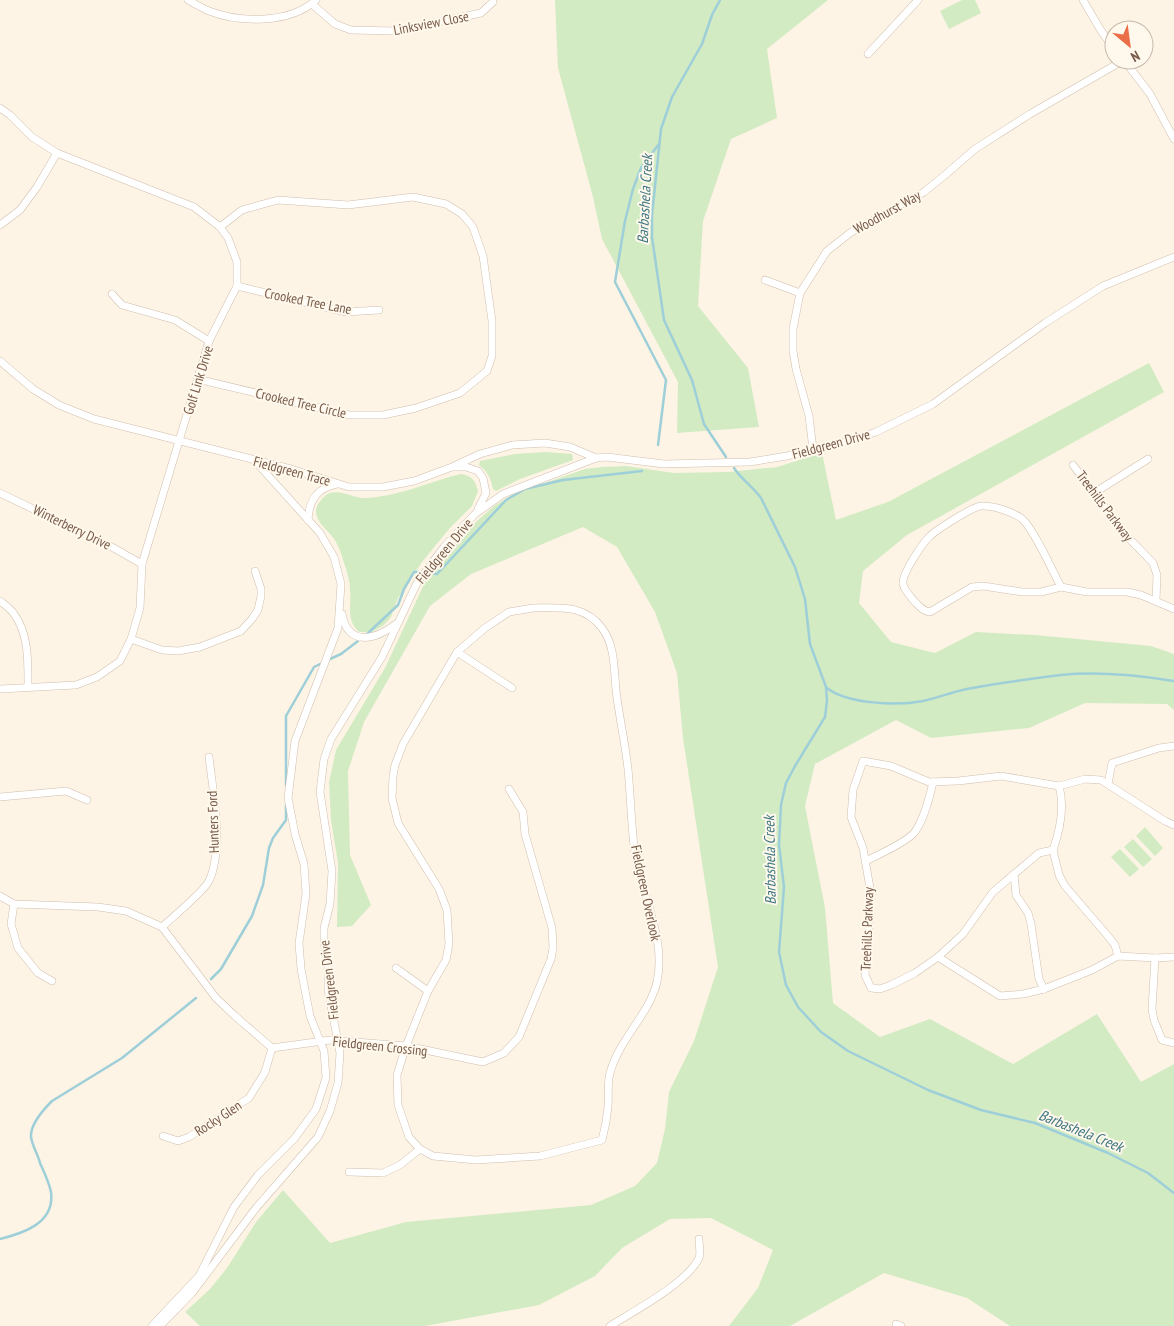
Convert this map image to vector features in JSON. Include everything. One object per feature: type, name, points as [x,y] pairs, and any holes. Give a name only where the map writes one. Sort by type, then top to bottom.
[{"type":"street","points":[[188,0],[208,11],[252,20],[274,18],[296,12],[314,2]]},
{"type":"street","points":[[868,54],[918,0]]},
{"type":"street","points":[[1083,0],[1104,35]]},
{"type":"street","name":"Linksview Close","points":[[314,2],[335,24],[351,30],[386,32],[481,14],[493,2]]},
{"type":"street","name":"Woodhurst Way","points":[[813,449],[809,416],[793,351],[793,328],[800,293],[827,251],[850,233],[924,192],[945,176],[975,148],[1107,70]]},
{"type":"street","points":[[1132,70],[1150,94],[1174,139]]},
{"type":"street","name":"Golf Link Drive","points":[[0,108],[10,115],[32,137],[57,153],[194,207],[220,227],[228,238],[236,262],[237,286],[209,341],[142,564],[140,608],[131,639],[120,660],[97,677],[76,684],[0,689]]},
{"type":"street","points":[[0,225],[20,210],[37,187],[57,153]]},
{"type":"street","name":"Crooked Tree Circle","points":[[198,380],[349,415],[383,415],[416,408],[460,393],[486,372],[492,356],[492,321],[483,256],[473,227],[462,214],[446,204],[413,197],[348,205],[278,200],[242,210],[220,227]]},
{"type":"street","name":"Fieldgreen Drive","points":[[160,1326],[192,1293],[256,1208],[318,1137],[330,1111],[338,1083],[340,1053],[328,990],[328,967],[324,941],[324,928],[330,904],[332,871],[320,798],[321,771],[332,739],[376,666],[417,582],[444,547],[475,514],[503,494],[596,458],[607,457],[664,464],[750,462],[835,445],[876,432],[933,404],[1045,323],[1102,286],[1174,257]]},
{"type":"street","points":[[765,280],[800,293]]},
{"type":"street","name":"Crooked Tree Lane","points":[[237,286],[346,312],[379,310]]},
{"type":"street","points":[[112,294],[122,305],[174,320],[209,341]]},
{"type":"street","name":"Fieldgreen Trace","points":[[0,361],[33,389],[59,405],[94,419],[349,486],[383,488],[414,481],[486,452],[512,445],[546,443],[570,447],[596,458]]},
{"type":"street","points":[[1094,493],[1148,459]]},
{"type":"street","name":"Fieldgreen Drive","points":[[152,1326],[199,1276],[234,1207],[258,1175],[294,1140],[316,1109],[326,1078],[324,1052],[310,1016],[301,968],[299,942],[306,894],[304,864],[294,834],[288,798],[295,741],[338,628],[341,584],[334,557],[320,533],[255,461]]},
{"type":"street","name":"Treehills Parkway","points":[[1073,465],[1123,534],[1153,563],[1156,576],[1156,600]]},
{"type":"street","points":[[452,467],[466,467],[478,471],[484,478],[486,493],[475,514]]},
{"type":"street","points":[[308,520],[308,510],[314,496],[328,486],[340,484]]},
{"type":"street","name":"Winterberry Drive","points":[[0,493],[110,546],[142,564]]},
{"type":"street","points":[[1061,587],[1025,522],[1009,513],[981,506],[935,532],[927,539],[905,573],[902,581],[910,596],[922,610],[930,612],[972,587],[983,586],[1022,592],[1041,592],[1061,587],[1087,592],[1127,592],[1156,600],[1174,609]]},
{"type":"street","points":[[131,639],[162,650],[178,651],[200,647],[241,631],[258,610],[261,596],[255,571]]},
{"type":"street","points":[[0,600],[14,614],[22,630],[28,661],[28,686]]},
{"type":"street","points":[[340,606],[343,622],[352,634],[360,638],[379,635],[396,624]]},
{"type":"street","name":"Fieldgreen Overlook","points":[[533,608],[572,608],[585,613],[602,627],[612,647],[616,692],[628,768],[636,859],[655,925],[659,960],[656,982],[647,1006],[618,1052],[610,1072],[606,1128],[602,1140],[540,1156],[476,1160],[434,1156],[420,1150],[409,1137],[398,1105],[398,1075],[406,1046],[428,991],[446,960],[449,944],[449,921],[439,889],[398,823],[392,798],[393,776],[403,744],[457,652],[485,628],[509,612],[533,608]]},
{"type":"street","points":[[457,652],[512,688]]},
{"type":"street","points":[[1108,784],[1112,763],[1159,748],[1174,746]]},
{"type":"street","name":"Hunters Ford","points":[[162,927],[209,882],[214,863],[216,842],[209,757]]},
{"type":"street","name":"Treehills Parkway","points":[[1054,850],[1039,853],[993,892],[963,934],[938,957],[891,985],[871,988],[864,975],[870,912],[870,888],[866,861],[851,816],[853,790],[863,761],[891,766],[929,782],[1001,776],[1059,786],[1086,779],[1101,780],[1174,825]]},
{"type":"street","points":[[866,861],[914,833],[927,806],[933,782]]},
{"type":"street","points":[[1059,786],[1062,795],[1062,810],[1054,850],[1059,875],[1065,886],[1107,935],[1114,945],[1118,956]]},
{"type":"street","name":"Fieldgreen Crossing","points":[[272,1048],[338,1041],[406,1046],[484,1062],[504,1052],[512,1045],[525,1025],[551,959],[553,948],[552,928],[525,834],[523,812],[510,789]]},
{"type":"street","points":[[0,797],[66,791],[87,800]]},
{"type":"street","points":[[1014,874],[1016,895],[1028,914],[1031,924],[1039,979],[1044,990]]},
{"type":"street","points":[[0,896],[14,904],[98,907],[126,911],[162,927],[216,998],[272,1048]]},
{"type":"street","points":[[14,904],[11,924],[18,948],[38,974],[52,981]]},
{"type":"street","points":[[938,957],[1000,996],[1044,990],[1092,970],[1118,956],[1174,958]]},
{"type":"street","points":[[1155,958],[1152,1009],[1154,1020],[1162,1040],[1174,1043]]},
{"type":"street","points":[[396,968],[428,991]]},
{"type":"street","name":"Rocky Glen","points":[[163,1136],[178,1141],[189,1137],[249,1098],[265,1072],[272,1048]]},
{"type":"street","points":[[349,1172],[383,1174],[420,1150]]},
{"type":"street","points":[[610,1326],[653,1299],[688,1273],[700,1257],[699,1239]]},
{"type":"green space","points":[[555,0],[828,0],[767,49],[777,118],[731,139],[703,221],[698,306],[748,368],[759,427],[677,433],[678,382],[602,239],[593,197],[558,68]]},
{"type":"green space","points":[[962,0],[975,0],[981,13],[949,29],[940,11]]},
{"type":"green space","points":[[1149,363],[1164,392],[907,535],[863,571],[859,603],[891,642],[935,653],[976,632],[1035,635],[1151,646],[1174,654],[1174,710],[1167,704],[1085,703],[1029,728],[931,738],[896,720],[815,764],[805,806],[825,908],[833,1003],[880,1037],[930,1019],[1013,1064],[1097,1014],[1141,1082],[1174,1064],[1174,1326],[1010,1326],[967,1298],[884,1273],[790,1326],[729,1326],[758,1288],[773,1250],[711,1218],[670,1219],[622,1248],[595,1276],[539,1305],[425,1326],[200,1326],[185,1312],[210,1289],[227,1268],[256,1222],[283,1190],[330,1243],[406,1222],[591,1205],[635,1186],[657,1163],[665,1129],[669,1092],[694,1041],[718,967],[683,738],[677,673],[655,612],[617,547],[583,527],[471,574],[430,606],[364,722],[348,771],[350,855],[371,905],[352,926],[337,927],[338,863],[331,820],[329,782],[336,750],[385,668],[426,580],[444,555],[468,529],[494,506],[513,494],[585,469],[626,466],[674,473],[728,472],[777,467],[822,453],[836,520],[888,502]]},
{"type":"green space","points":[[545,452],[572,454],[573,460],[520,479],[496,491],[493,489],[487,473],[479,465],[480,461],[515,454]]},
{"type":"green space","points":[[461,474],[470,477],[477,487],[478,491],[472,506],[449,529],[422,562],[398,598],[391,617],[384,625],[372,632],[359,632],[352,622],[349,583],[340,551],[316,514],[319,503],[325,496],[334,492],[360,498],[377,497],[401,492]]},
{"type":"green space","points":[[1145,827],[1163,848],[1155,856],[1136,836]]},
{"type":"green space","points":[[1133,839],[1152,859],[1143,867],[1124,847]]},
{"type":"green space","points":[[1120,849],[1139,869],[1130,877],[1111,857]]},
{"type":"waterway","name":"Barbashela Creek","points":[[720,0],[712,15],[702,44],[672,97],[661,129],[652,215],[652,237],[664,320],[692,380],[704,424],[726,457]]},
{"type":"waterway","points":[[658,445],[666,380],[615,282],[625,221],[633,189],[641,168],[659,144]]},
{"type":"waterway","name":"Barbashela Creek","points":[[734,468],[761,498],[795,567],[805,599],[810,644],[826,687],[825,717],[786,783],[781,805],[779,845],[784,887],[779,952],[786,985],[798,1007],[821,1032],[848,1051],[928,1090],[981,1110],[1035,1123],[1108,1153],[1148,1173],[1174,1193]]},
{"type":"waterway","points":[[428,573],[437,574],[506,500],[525,489],[563,480],[642,471]]},
{"type":"waterway","points":[[366,635],[398,605],[404,589],[414,572],[419,572]]},
{"type":"waterway","points":[[330,659],[341,654],[358,641]]},
{"type":"waterway","points":[[286,785],[286,716],[314,667],[320,664]]},
{"type":"waterway","points":[[827,688],[836,693],[859,700],[912,703],[961,690],[1061,675],[1089,673],[1118,674],[1174,681]]},
{"type":"waterway","points":[[211,979],[221,969],[252,916],[263,885],[269,848],[273,838],[286,820],[286,805]]},
{"type":"waterway","points":[[0,1239],[28,1230],[36,1225],[48,1212],[51,1203],[48,1181],[31,1137],[35,1122],[41,1113],[52,1101],[122,1058],[196,998]]}]
